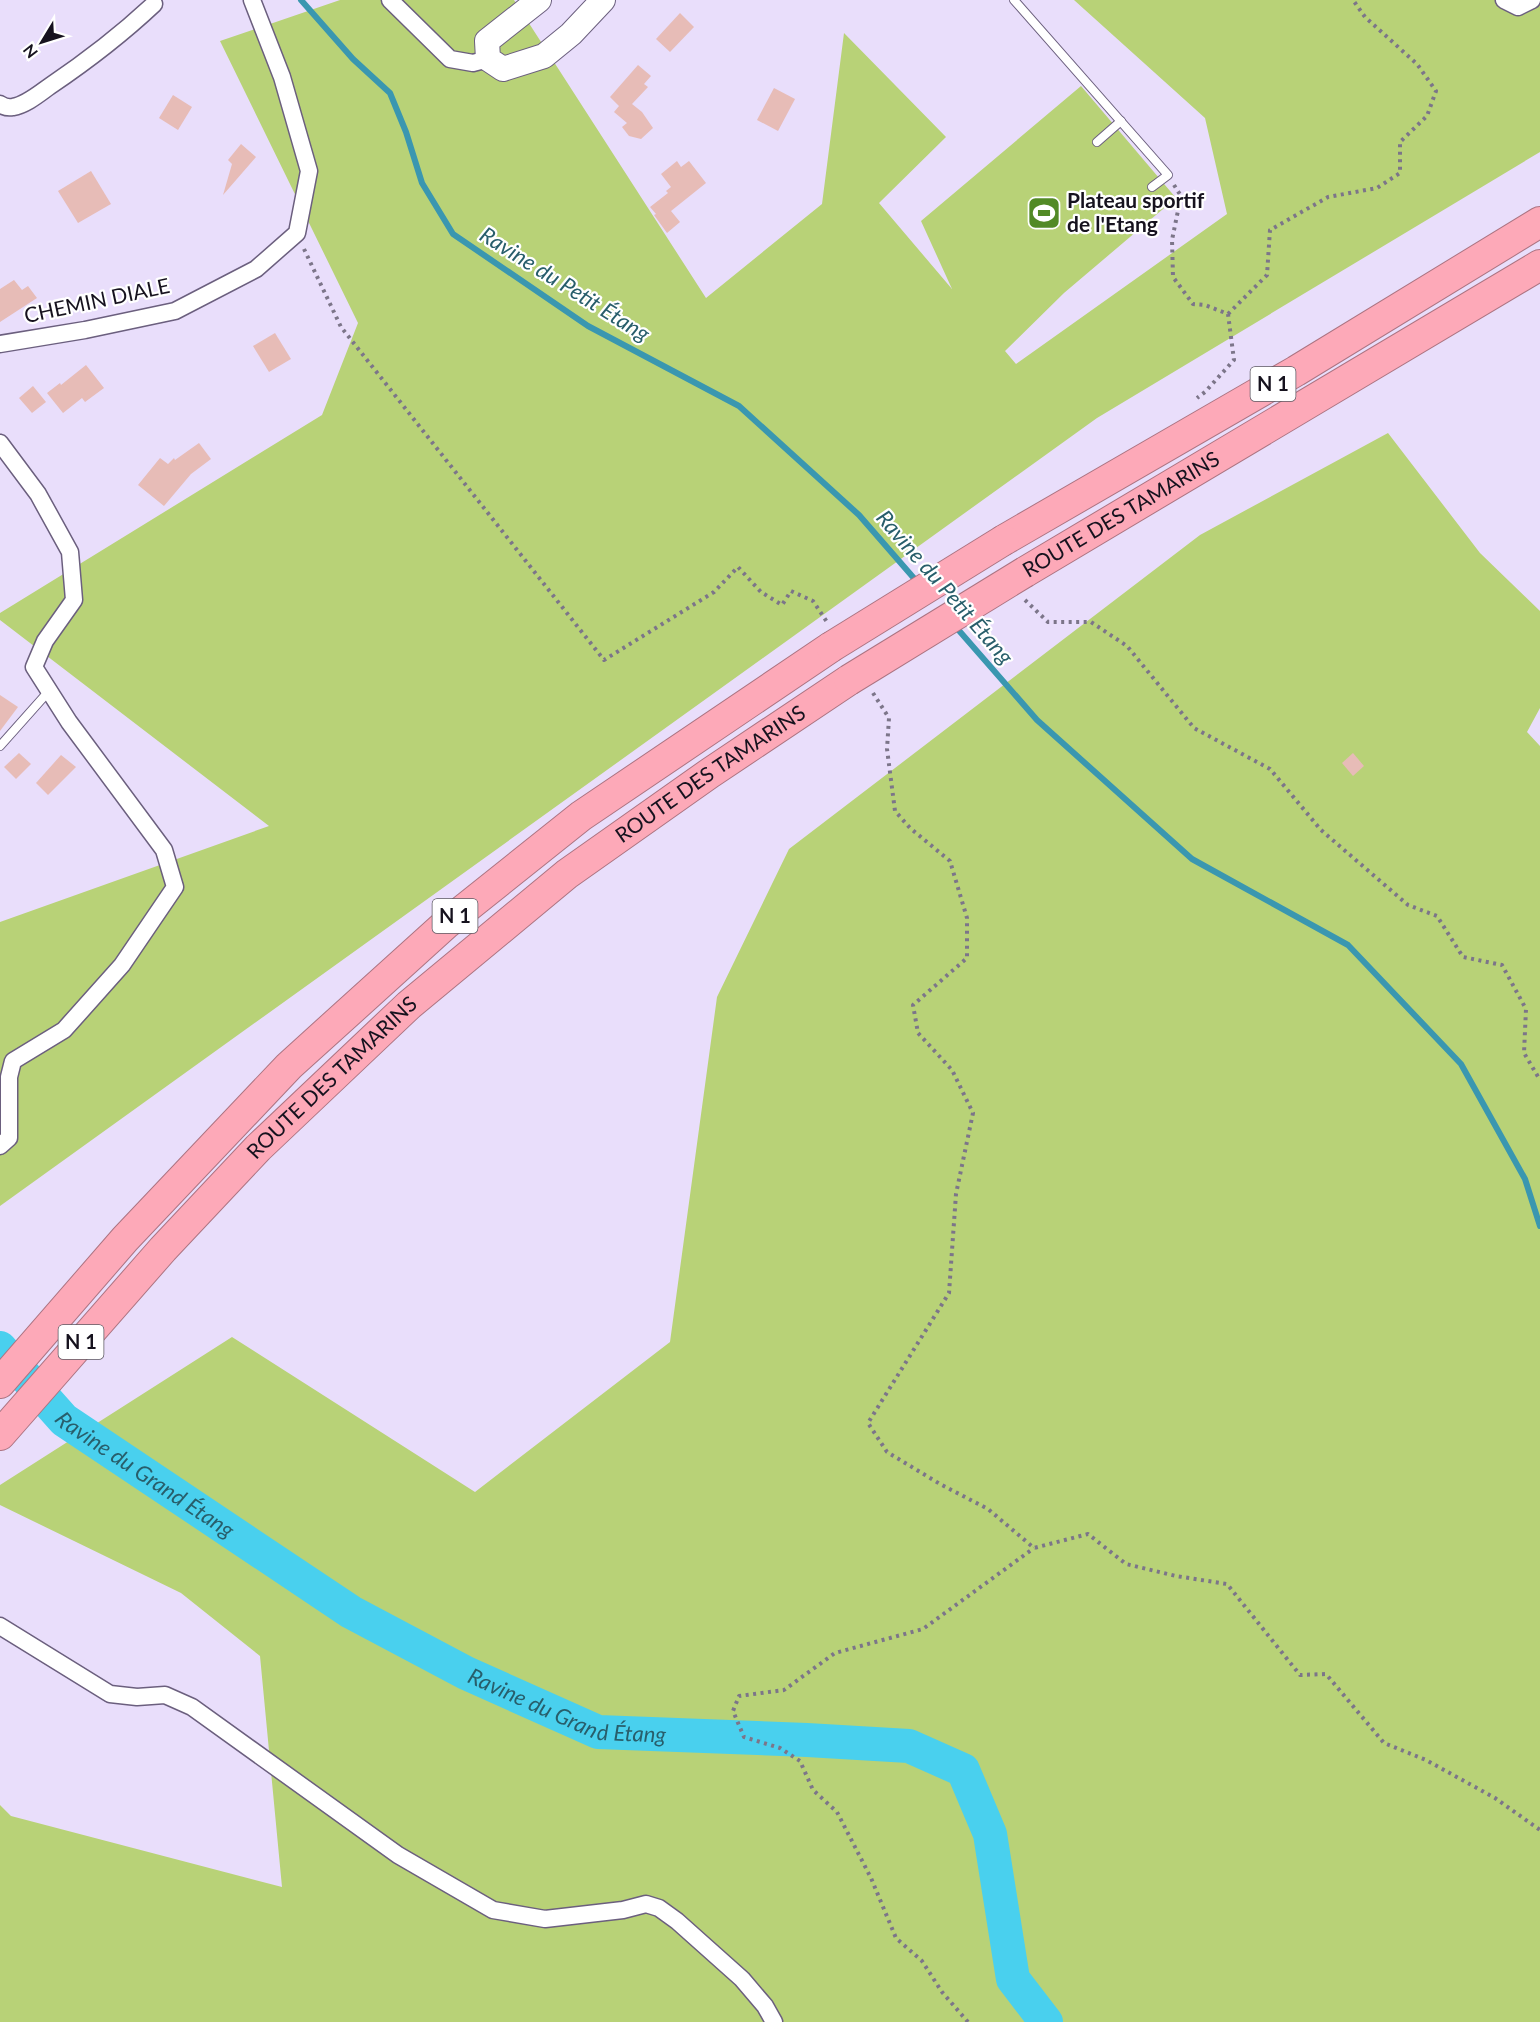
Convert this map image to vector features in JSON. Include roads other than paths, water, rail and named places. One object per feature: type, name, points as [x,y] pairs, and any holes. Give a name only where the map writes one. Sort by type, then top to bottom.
[{"type":"highway","name":"ROUTE DES TAMARINS","points":[[0,1383],[125,1239],[288,1066],[447,923],[581,816],[832,639],[1296,371],[1540,222]]},
{"type":"highway","name":"ROUTE DES TAMARINS","points":[[0,1435],[163,1249],[258,1148],[409,1005],[567,874],[710,773],[1024,584],[1540,265]]},
{"type":"main road","points":[[539,0],[487,41],[488,60],[503,69],[544,56],[571,34],[603,0]]},
{"type":"street","name":"CHEMIN DIALE","points":[[0,344],[85,330],[174,311],[256,269],[297,233],[309,171],[282,77],[252,0]]},
{"type":"street","points":[[390,0],[450,59],[473,63],[488,60]]},
{"type":"street","points":[[1504,0],[1518,7],[1532,0]]},
{"type":"street","points":[[0,104],[4,107],[15,107],[34,96],[123,33],[154,4]]},
{"type":"street","points":[[0,443],[38,494],[70,552],[74,600],[45,641],[34,667],[69,722],[164,850],[176,887],[122,965],[64,1030],[14,1061],[9,1077],[9,1138],[0,1146]]},
{"type":"street","points":[[0,1626],[110,1694],[137,1697],[165,1695],[192,1707],[398,1855],[493,1910],[545,1919],[623,1910],[646,1904],[659,1908],[742,1978],[774,2022]]},
{"type":"lane","points":[[1014,0],[1168,175],[1152,188]]},
{"type":"lane","points":[[1098,142],[1121,121]]},
{"type":"lane","points":[[0,746],[50,691]]},
{"type":"waterway","name":"Ravine du Petit Étang","points":[[301,0],[353,59],[390,93],[406,132],[422,183],[453,234],[588,326],[739,406],[859,515],[919,584]]},
{"type":"waterway","name":"Ravine du Petit Étang","points":[[955,626],[1037,720],[1192,859],[1348,945],[1461,1064],[1525,1179],[1540,1226]]},
{"type":"waterway","name":"Ravine du Grand Étang","points":[[0,1348],[64,1420],[351,1612],[466,1673],[598,1732],[909,1746],[963,1770],[990,1834],[1013,1979],[1046,2022]]},
{"type":"place","name":"Plateau sportif de l'Etang","points":[[1044,213]]}]
